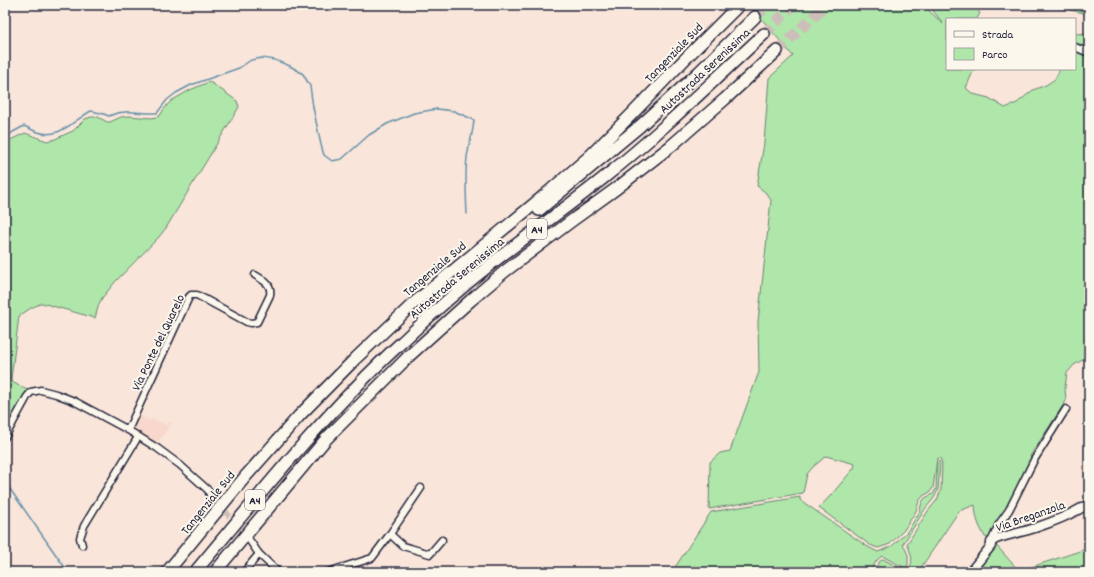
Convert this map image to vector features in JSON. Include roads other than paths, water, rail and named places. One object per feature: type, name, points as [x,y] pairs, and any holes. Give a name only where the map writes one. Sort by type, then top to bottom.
[{"type":"highway","name":"Tangenziale Sud","points":[[167,572],[299,416],[356,358],[414,303],[590,156],[738,5]]},
{"type":"highway","name":"Tangenziale Sud","points":[[176,572],[304,421],[361,363],[419,308],[596,164],[640,126],[698,73],[755,17]]},
{"type":"highway","name":"Autostrada Serenissima","points":[[195,572],[316,429],[399,344],[462,288],[606,176],[658,132],[764,34]]},
{"type":"highway","name":"Autostrada Serenissima","points":[[215,572],[326,440],[410,355],[504,272],[671,146],[777,51]]},
{"type":"street","points":[[1076,47],[1089,52]]},
{"type":"street","name":"Via Ponte del Quarelo","points":[[128,430],[189,297],[197,294],[247,322],[257,322],[271,291],[268,285],[255,275]]},
{"type":"street","points":[[5,437],[31,392],[41,390],[56,394],[74,401],[128,430],[157,448],[180,465],[208,490],[210,495],[215,499]]},
{"type":"street","points":[[991,542],[999,524],[1009,510],[1034,460],[1066,409]]},
{"type":"street","points":[[82,545],[80,538],[84,526],[138,437]]},
{"type":"street","points":[[328,572],[372,558],[421,488]]},
{"type":"street","name":"Via Breganzola","points":[[970,572],[991,546],[991,542],[996,539],[1036,528],[1079,510],[1089,504]]},
{"type":"street","points":[[390,534],[403,546],[430,554],[442,540]]},
{"type":"street","points":[[250,541],[259,554],[278,572]]},
{"type":"street","points":[[244,572],[259,554]]},
{"type":"waterway","points":[[5,139],[13,132],[24,126],[34,131],[46,134],[60,131],[91,111],[109,116],[121,112],[157,113],[167,100],[191,85],[239,68],[251,60],[262,58],[275,60],[290,66],[303,74],[310,86],[321,145],[324,155],[332,161],[342,159],[369,135],[387,124],[414,113],[437,109],[454,111],[474,120],[466,164],[467,214]]},
{"type":"waterway","points":[[5,482],[68,572]]},
{"type":"tunnel","points":[[755,17],[768,5]]},
{"type":"tunnel","points":[[764,34],[793,5]]},
{"type":"tunnel","points":[[777,51],[826,5]]},
{"type":"tunnel","points":[[220,505],[246,536]]}]
